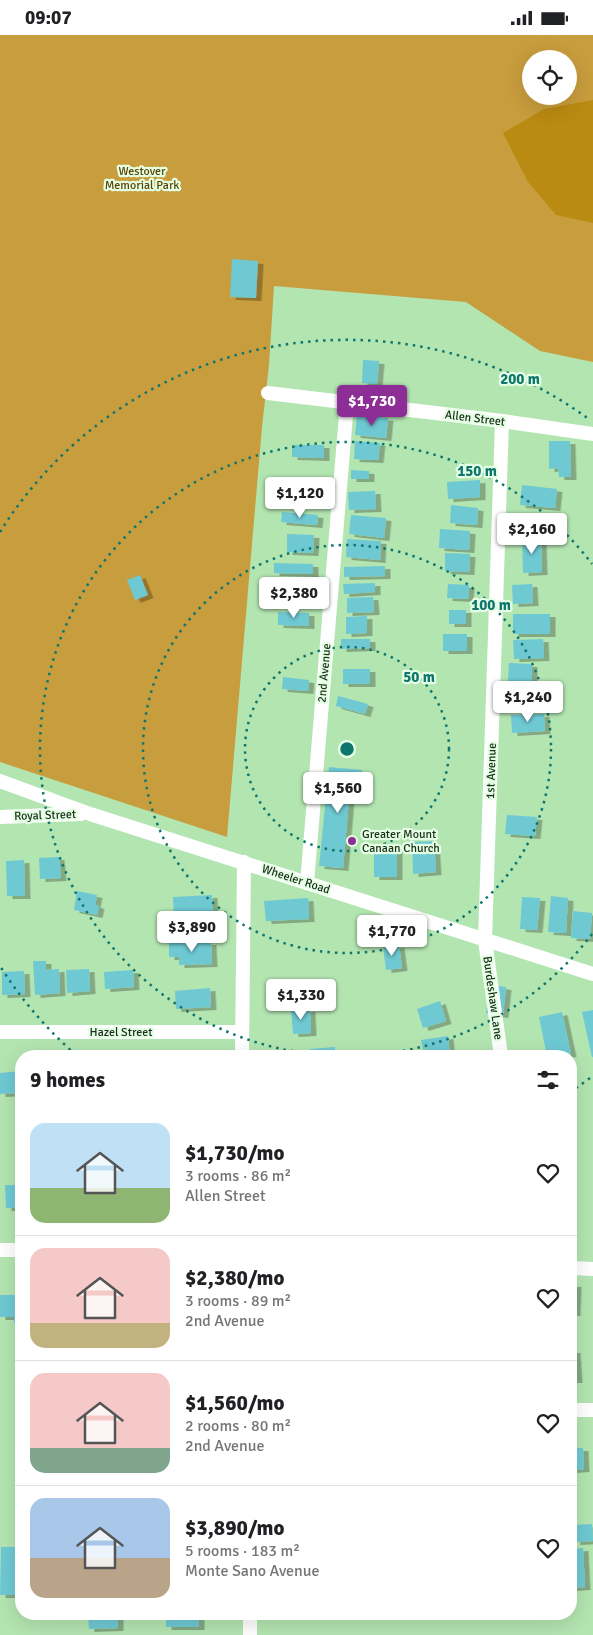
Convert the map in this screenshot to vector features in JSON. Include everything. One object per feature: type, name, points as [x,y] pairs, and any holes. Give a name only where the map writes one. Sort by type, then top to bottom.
[{"type":"street","name":"Allen Street","points":[[268,393],[502,421],[593,434]]},
{"type":"street","name":"2nd Avenue","points":[[307,883],[347,403]]},
{"type":"street","name":"1st Avenue","points":[[485,940],[502,421]]},
{"type":"street","name":"Wheeler Road","points":[[0,781],[90,814],[593,974]]},
{"type":"street","name":"Royal Street","points":[[0,817],[90,814]]},
{"type":"street","points":[[242,1050],[244,862]]},
{"type":"street","name":"Burdeshaw Lane","points":[[485,940],[500,1050]]},
{"type":"street","name":"Hazel Street","points":[[0,1032],[241,1032]]},
{"type":"street","points":[[0,1250],[15,1250]]},
{"type":"street","points":[[577,1268],[593,1269]]},
{"type":"street","points":[[577,1410],[593,1410]]},
{"type":"street","points":[[250,1620],[250,1635]]},
{"type":"green space","name":"Westover Memorial Park","points":[[0,35],[593,35],[593,362],[540,351],[466,302],[274,286],[269,365],[227,837],[0,762]]},
{"type":"shaded area","points":[[593,100],[593,223],[556,215],[528,182],[503,133],[544,109],[577,105],[577,103]]},
{"type":"building","points":[[232,259],[258,261],[256,298],[230,297]]},
{"type":"building","points":[[363,360],[379,361],[377,384],[362,383]]},
{"type":"building","points":[[357,415],[388,418],[386,438],[355,435]]},
{"type":"building","points":[[355,441],[380,443],[378,460],[354,459]]},
{"type":"building","points":[[549,441],[570,441],[571,477],[559,477],[558,468],[549,469]]},
{"type":"building","points":[[292,445],[324,445],[324,458],[292,457]]},
{"type":"building","points":[[351,470],[369,471],[369,479],[351,479]]},
{"type":"building","points":[[480,480],[480,497],[448,499],[447,482]]},
{"type":"building","points":[[522,485],[557,489],[555,508],[520,505]]},
{"type":"building","points":[[375,491],[376,509],[349,510],[348,492]]},
{"type":"building","points":[[451,505],[478,508],[477,525],[450,523]]},
{"type":"building","points":[[282,512],[318,515],[317,525],[281,522]]},
{"type":"building","points":[[351,515],[386,518],[384,538],[349,534]]},
{"type":"building","points":[[440,529],[470,531],[469,550],[439,548]]},
{"type":"building","points":[[287,534],[314,535],[313,553],[287,552]]},
{"type":"building","points":[[522,537],[541,537],[542,572],[523,573]]},
{"type":"building","points":[[347,539],[381,541],[380,560],[346,557]]},
{"type":"building","points":[[445,553],[470,554],[469,572],[445,571]]},
{"type":"building","points":[[274,563],[313,564],[313,574],[274,573]]},
{"type":"building","points":[[385,566],[385,576],[344,577],[344,567]]},
{"type":"building","points":[[140,575],[148,595],[135,600],[127,580]]},
{"type":"building","points":[[375,583],[375,592],[344,594],[343,584]]},
{"type":"building","points":[[285,584],[311,586],[310,604],[284,602]]},
{"type":"building","points":[[448,584],[469,585],[468,599],[447,598]]},
{"type":"building","points":[[532,584],[533,603],[513,604],[512,585]]},
{"type":"building","points":[[373,597],[374,612],[347,613],[347,598]]},
{"type":"building","points":[[449,610],[466,610],[466,624],[449,624]]},
{"type":"building","points":[[278,612],[309,613],[309,626],[278,625]]},
{"type":"building","points":[[513,614],[550,614],[550,634],[513,634]]},
{"type":"building","points":[[367,616],[367,633],[346,634],[346,617]]},
{"type":"building","points":[[443,634],[467,634],[467,651],[443,651]]},
{"type":"building","points":[[341,639],[370,639],[370,648],[341,649]]},
{"type":"building","points":[[543,639],[544,658],[514,659],[513,640]]},
{"type":"building","points":[[509,663],[532,664],[532,681],[508,681]]},
{"type":"building","points":[[343,669],[370,669],[370,684],[343,684]]},
{"type":"building","points":[[283,677],[309,680],[308,691],[282,689]]},
{"type":"building","points":[[508,687],[539,688],[539,700],[547,700],[547,710],[507,710]]},
{"type":"building","points":[[338,696],[368,704],[365,714],[336,706]]},
{"type":"building","points":[[544,714],[545,731],[512,733],[511,715]]},
{"type":"building","points":[[329,767],[362,770],[359,800],[349,799],[343,868],[319,866]]},
{"type":"building","points":[[507,815],[537,817],[535,836],[505,834]]},
{"type":"building","points":[[434,841],[436,872],[413,874],[412,842]]},
{"type":"building","points":[[386,846],[397,846],[397,877],[374,877],[374,849],[386,850]]},
{"type":"building","points":[[59,857],[61,878],[40,879],[39,858]]},
{"type":"building","points":[[24,860],[25,896],[7,896],[6,861]]},
{"type":"building","points":[[77,891],[97,895],[95,905],[99,906],[97,915],[74,910]]},
{"type":"building","points":[[212,895],[213,916],[174,918],[173,897]]},
{"type":"building","points":[[551,896],[568,898],[566,933],[548,932]]},
{"type":"building","points":[[522,897],[540,898],[537,930],[520,929]]},
{"type":"building","points":[[308,898],[309,919],[266,921],[264,901]]},
{"type":"building","points":[[573,911],[592,913],[590,939],[571,938]]},
{"type":"building","points":[[211,942],[212,964],[179,965],[179,957],[169,957],[169,943]]},
{"type":"building","points":[[399,945],[402,968],[386,970],[383,947]]},
{"type":"building","points":[[33,961],[46,961],[46,970],[59,969],[60,993],[35,995]]},
{"type":"building","points":[[89,969],[90,991],[67,993],[66,970]]},
{"type":"building","points":[[133,970],[134,987],[105,989],[104,972]]},
{"type":"building","points":[[24,971],[25,994],[2,995],[2,972]]},
{"type":"building","points":[[313,981],[314,998],[293,999],[293,990],[284,990],[283,982]]},
{"type":"building","points":[[490,985],[506,987],[503,1015],[486,1013]]},
{"type":"building","points":[[210,988],[211,1007],[176,1009],[175,991]]},
{"type":"building","points":[[440,1001],[446,1021],[423,1028],[417,1009]]},
{"type":"building","points":[[310,1009],[311,1033],[293,1034],[291,1010]]},
{"type":"building","points":[[593,1010],[593,1057],[592,1057],[582,1012]]},
{"type":"building","points":[[562,1012],[570,1050],[546,1050],[539,1017]]},
{"type":"building","points":[[448,1036],[449,1050],[423,1050],[421,1040]]},
{"type":"building","points":[[335,1047],[335,1050],[310,1049]]},
{"type":"building","points":[[15,1072],[15,1093],[0,1094],[0,1073]]},
{"type":"building","points":[[5,1185],[15,1185],[15,1208],[6,1208]]},
{"type":"building","points":[[0,1295],[15,1295],[15,1323],[14,1317],[0,1317]]},
{"type":"building","points":[[577,1448],[583,1448],[584,1469],[577,1470]]},
{"type":"building","points":[[592,1524],[593,1541],[577,1542],[577,1525]]},
{"type":"building","points":[[1,1547],[15,1547],[15,1595],[0,1595]]},
{"type":"building","points":[[577,1548],[583,1548],[585,1587],[577,1588]]},
{"type":"building","points":[[88,1620],[118,1620],[118,1628],[89,1629]]},
{"type":"building","points":[[166,1620],[199,1620],[199,1627],[166,1627]]},
{"type":"place","name":"Greater Mount Canaan Church","points":[[352,841]]}]
